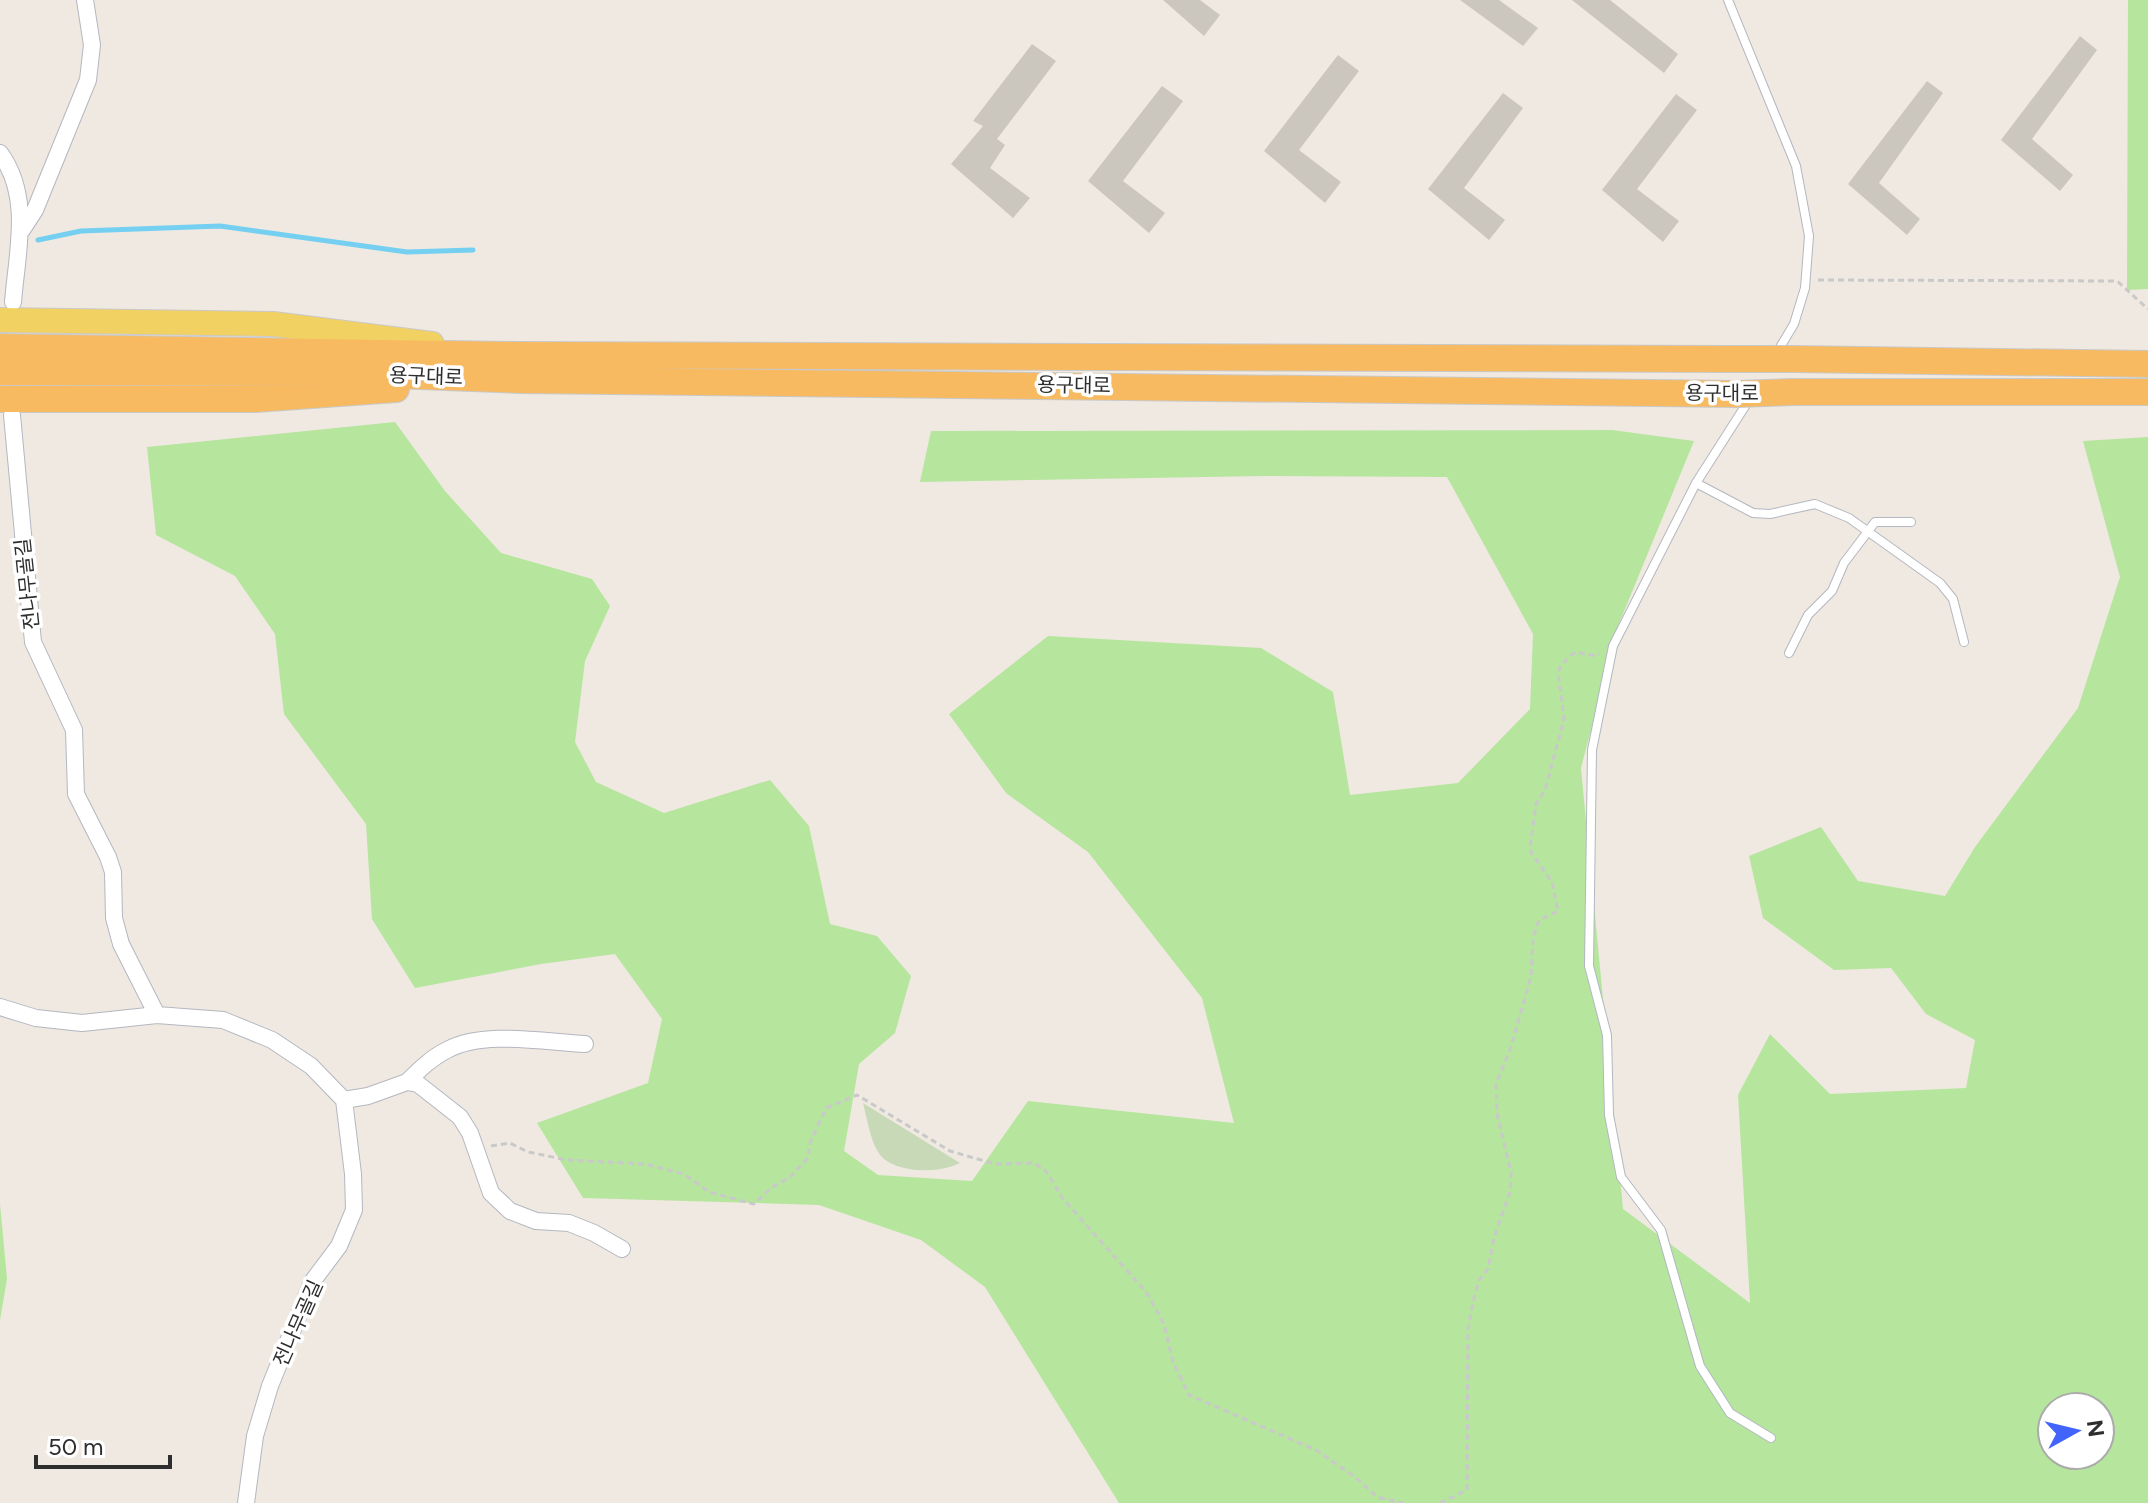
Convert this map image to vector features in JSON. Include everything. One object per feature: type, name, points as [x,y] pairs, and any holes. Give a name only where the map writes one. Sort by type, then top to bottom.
[{"type":"highway","name":"용구대로","points":[[0,347],[520,368],[1737,394],[2148,392]]},
{"type":"highway","name":"용구대로","points":[[0,372],[342,373],[520,368],[1724,359],[2148,364]]},
{"type":"highway","points":[[6,407],[255,399],[520,368]]},
{"type":"main road","points":[[6,311],[273,324],[520,368]]},
{"type":"street","points":[[22,230],[35,210],[88,80],[92,45],[85,0]]},
{"type":"street","points":[[0,153],[11,170],[17,189],[22,230],[6,311]]},
{"type":"street","name":"전나무골길","points":[[6,407],[33,642],[74,730],[76,794],[113,872],[114,918],[121,944],[157,1015]]},
{"type":"street","points":[[0,1007],[36,1018],[82,1023],[157,1015],[223,1020],[272,1040],[311,1066],[344,1100],[368,1096],[407,1082],[449,1048],[486,1039],[585,1044]]},
{"type":"street","points":[[407,1082],[418,1084],[460,1117],[470,1133],[491,1193],[510,1211],[536,1221],[569,1223],[622,1249]]},
{"type":"street","name":"전나무골길","points":[[246,1503],[255,1436],[270,1386],[312,1282],[339,1246],[354,1210],[344,1100]]},
{"type":"lane","points":[[1728,0],[1796,166],[1809,236],[1806,280],[1782,361]]},
{"type":"lane","points":[[1763,376],[1725,442],[1696,483],[1613,646],[1592,750],[1589,966],[1607,1035],[1609,1115],[1621,1177],[1661,1230],[1700,1366],[1730,1413],[1771,1438]]},
{"type":"lane","points":[[1696,483],[1753,513],[1770,514],[1815,504],[1849,518],[1940,583],[1953,599],[1964,642]]},
{"type":"lane","points":[[1789,653],[1808,615],[1832,591],[1844,563],[1875,522],[1911,522]]},
{"type":"path","points":[[1806,280],[2117,281],[2148,309]]},
{"type":"path","points":[[1440,1503],[1467,1490],[1468,1329],[1479,1280],[1488,1269],[1494,1238],[1510,1192],[1511,1172],[1497,1114],[1496,1084],[1504,1068],[1531,977],[1533,938],[1539,920],[1558,911],[1552,882],[1530,848],[1536,804],[1545,790],[1564,719],[1558,673],[1561,665],[1575,652],[1596,656],[1613,646]]},
{"type":"path","points":[[476,1149],[510,1143],[528,1152],[567,1160],[645,1164],[684,1174],[709,1192],[754,1204],[771,1188],[790,1177],[808,1158],[810,1143],[826,1108],[857,1095],[950,1151],[995,1164],[1034,1163],[1046,1171],[1063,1199],[1147,1293],[1164,1324],[1173,1362],[1189,1395],[1316,1450],[1355,1477],[1377,1497],[1403,1503]]},
{"type":"green space","points":[[2128,0],[2148,0],[2148,289],[2127,290]]},
{"type":"green space","points":[[395,422],[445,491],[501,553],[592,579],[610,606],[585,661],[575,742],[596,782],[664,813],[770,780],[809,826],[830,924],[877,936],[911,976],[895,1033],[859,1064],[844,1151],[878,1175],[972,1181],[1028,1101],[1234,1123],[1202,998],[1088,852],[1006,793],[949,714],[1048,636],[1261,648],[1333,692],[1350,795],[1458,783],[1530,709],[1533,634],[1447,477],[1264,476],[920,482],[931,431],[1612,430],[1694,441],[1618,626],[1581,768],[1623,1209],[1750,1303],[1738,1095],[1770,1034],[1830,1094],[1966,1088],[1975,1040],[1926,1014],[1891,968],[1834,970],[1763,918],[1749,856],[1821,827],[1858,881],[1945,896],[1975,847],[2078,708],[2120,577],[2083,441],[2148,437],[2148,1503],[1119,1503],[985,1287],[921,1240],[819,1205],[583,1198],[537,1123],[648,1083],[662,1019],[615,954],[541,964],[415,988],[372,919],[366,824],[284,714],[275,634],[235,576],[156,535],[147,447]]},
{"type":"green space","points":[[863,1103],[960,1163],[929,1170],[893,1165],[878,1152]]},
{"type":"green space","points":[[0,1204],[7,1279],[0,1320]]},
{"type":"building","points":[[1163,0],[1200,0],[1220,15],[1204,36]]},
{"type":"building","points":[[1460,0],[1499,0],[1538,28],[1523,46]]},
{"type":"building","points":[[1572,0],[1610,0],[1678,54],[1664,73]]},
{"type":"building","points":[[2080,36],[2097,50],[2032,139],[2073,175],[2060,191],[2001,140]]},
{"type":"building","points":[[1032,44],[1056,61],[997,139],[1005,145],[990,168],[1030,198],[1013,218],[951,164],[983,126],[973,121]]},
{"type":"building","points":[[1338,55],[1359,71],[1299,150],[1341,182],[1325,203],[1264,151]]},
{"type":"building","points":[[1927,81],[1943,93],[1879,183],[1920,219],[1907,235],[1848,184]]},
{"type":"building","points":[[1162,86],[1183,101],[1123,181],[1165,213],[1149,233],[1088,181]]},
{"type":"building","points":[[1503,93],[1523,108],[1464,188],[1505,220],[1489,240],[1428,189]]},
{"type":"building","points":[[1676,94],[1697,110],[1637,189],[1679,221],[1663,242],[1602,190]]},
{"type":"waterway","points":[[38,240],[81,231],[220,226],[407,252],[473,250]]}]
